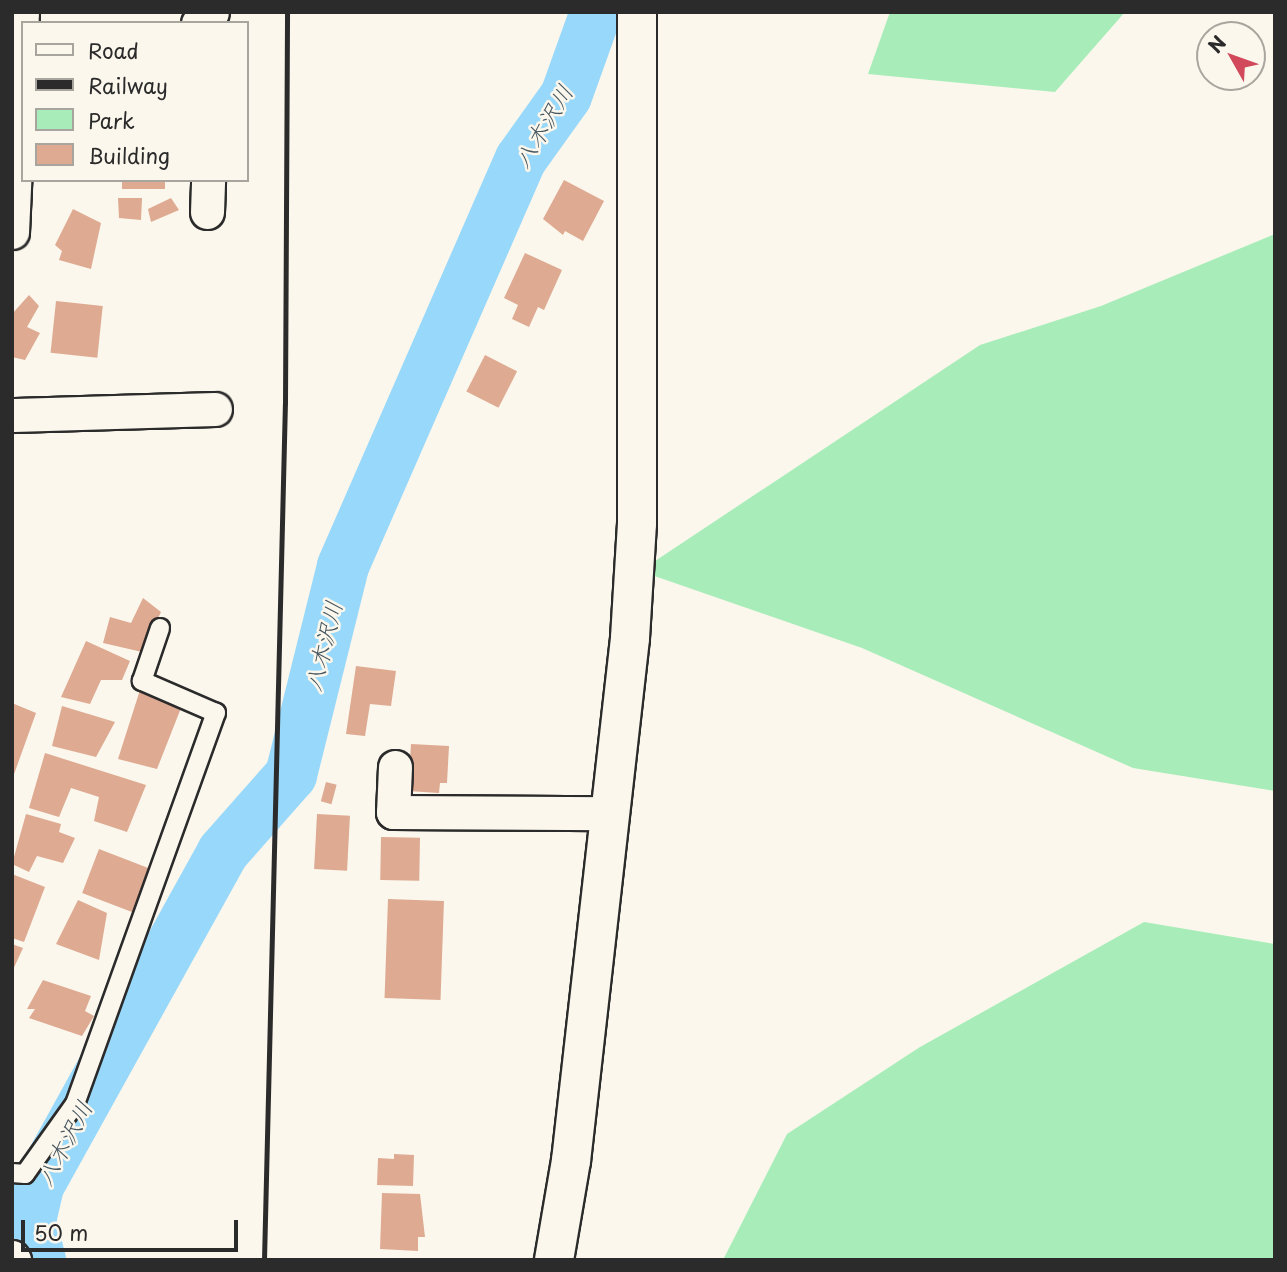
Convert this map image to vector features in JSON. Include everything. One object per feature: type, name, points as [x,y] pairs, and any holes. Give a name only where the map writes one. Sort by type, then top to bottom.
[{"type":"street","points":[[554,1260],[571,1161],[610,813],[637,524],[637,12]]},
{"type":"street","points":[[12,232],[21,20]]},
{"type":"street","points":[[12,415],[215,409]]},
{"type":"street","points":[[395,767],[393,812],[610,813]]},
{"type":"lane","points":[[12,1173],[24,1174],[75,1104],[216,713],[142,681],[160,628]]},
{"type":"green space","points":[[890,12],[1125,12],[1055,92],[868,74]]},
{"type":"green space","points":[[1275,234],[1275,791],[1133,768],[862,648],[640,571],[980,345],[1101,306]]},
{"type":"green space","points":[[1144,922],[1275,944],[1275,1260],[723,1260],[787,1134],[920,1047]]},
{"type":"building","points":[[564,180],[604,201],[583,241],[565,231],[563,235],[543,219]]},
{"type":"building","points":[[122,182],[165,182],[165,189],[122,189]]},
{"type":"building","points":[[118,198],[142,198],[141,220],[119,218]]},
{"type":"building","points":[[171,198],[179,210],[151,222],[148,209]]},
{"type":"building","points":[[73,209],[101,223],[91,269],[59,260],[62,251],[55,245]]},
{"type":"building","points":[[525,253],[562,270],[544,310],[538,307],[529,327],[512,319],[518,305],[504,298]]},
{"type":"building","points":[[29,295],[39,306],[27,327],[40,333],[25,360],[12,357],[12,314]]},
{"type":"building","points":[[56,301],[103,306],[97,358],[51,353]]},
{"type":"building","points":[[485,355],[517,371],[498,408],[466,392]]},
{"type":"building","points":[[143,598],[161,612],[142,652],[103,643],[110,617],[131,623]]},
{"type":"building","points":[[86,641],[130,661],[122,680],[101,680],[90,704],[61,697]]},
{"type":"building","points":[[356,666],[396,671],[391,706],[370,704],[365,736],[346,734]]},
{"type":"building","points":[[140,690],[181,708],[157,769],[118,759]]},
{"type":"building","points":[[12,703],[36,713],[13,777],[12,777]]},
{"type":"building","points":[[62,706],[115,722],[96,757],[52,746]]},
{"type":"building","points":[[411,744],[449,746],[447,783],[440,783],[439,793],[408,791]]},
{"type":"building","points":[[45,753],[146,785],[127,832],[94,821],[99,797],[71,788],[59,817],[29,808]]},
{"type":"building","points":[[326,782],[337,785],[331,804],[321,801]]},
{"type":"building","points":[[26,814],[61,824],[59,832],[75,838],[63,863],[37,856],[29,872],[12,864]]},
{"type":"building","points":[[317,814],[350,816],[347,871],[314,869]]},
{"type":"building","points":[[381,837],[420,838],[419,881],[380,880]]},
{"type":"building","points":[[99,849],[154,870],[137,914],[82,893]]},
{"type":"building","points":[[12,874],[45,887],[24,942],[12,938]]},
{"type":"building","points":[[388,899],[444,901],[441,1000],[385,998]]},
{"type":"building","points":[[78,900],[107,913],[99,960],[56,944]]},
{"type":"building","points":[[12,944],[23,948],[12,972]]},
{"type":"building","points":[[43,980],[91,996],[85,1011],[94,1016],[82,1036],[29,1018],[35,1009],[27,1009]]},
{"type":"building","points":[[394,1154],[414,1155],[413,1186],[377,1185],[378,1158],[394,1159]]},
{"type":"building","points":[[382,1193],[420,1194],[425,1237],[418,1237],[418,1251],[380,1249]]},
{"type":"waterway","name":"八木沢川","points":[[40,1260],[30,1221],[38,1186],[223,852],[291,775],[343,566],[521,159],[566,96],[596,12]]},
{"type":"railway","points":[[264,1260],[285,403],[287,12]]}]
